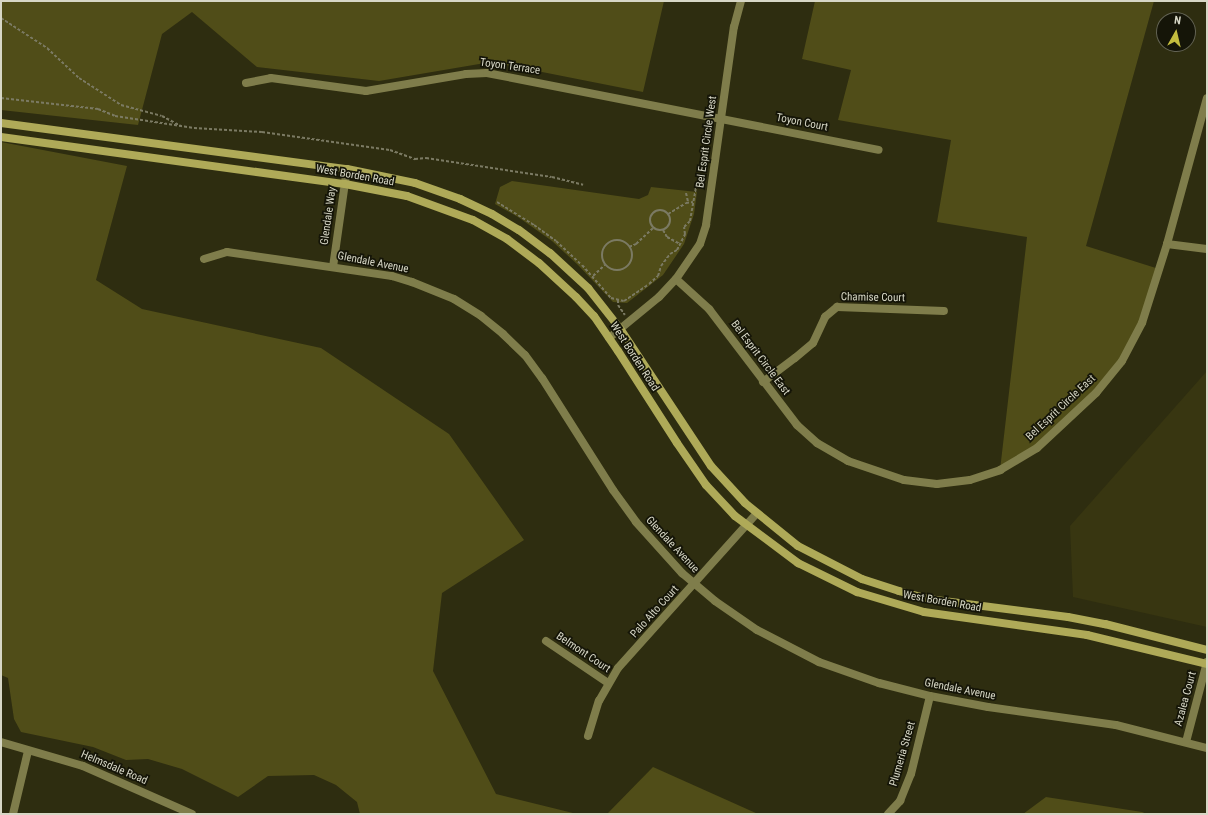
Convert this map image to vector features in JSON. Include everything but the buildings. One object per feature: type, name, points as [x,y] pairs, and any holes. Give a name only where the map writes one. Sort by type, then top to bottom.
[{"type":"main road","name":"West Borden Road","points":[[1,123],[347,169],[431,187],[492,214],[519,230],[571,272],[602,305],[621,330],[711,466],[725,483],[756,513],[798,546],[862,579],[928,599],[1068,617],[1105,624],[1207,650]]},
{"type":"main road","name":"West Borden Road","points":[[1,137],[345,184],[408,196],[473,220],[507,239],[539,263],[576,297],[594,316],[706,485],[746,525],[798,563],[857,592],[924,612],[1087,635],[1207,664]]},
{"type":"street","name":"Bel Esprit Circle West","points":[[609,338],[621,330],[676,279],[700,244],[706,225],[734,27],[741,1]]},
{"type":"street","name":"Toyon Terrace","points":[[246,83],[271,78],[366,91],[466,74],[487,73],[722,118]]},
{"type":"street","name":"Bel Esprit Circle East","points":[[676,279],[709,309],[797,425],[817,443],[848,461],[904,480],[937,484],[970,480],[1000,470],[1037,448],[1096,393],[1122,361],[1142,323],[1167,244],[1207,98]]},
{"type":"street","name":"Toyon Court","points":[[722,118],[879,150]]},
{"type":"street","name":"Glendale Way","points":[[333,267],[347,169]]},
{"type":"street","points":[[1167,244],[1207,249]]},
{"type":"street","name":"Glendale Avenue","points":[[204,258],[227,252],[392,276],[431,289],[454,299],[481,316],[504,334],[525,355],[542,378],[613,490],[636,522],[694,584],[757,630],[819,662],[879,683],[930,696],[988,707],[1116,725],[1207,748]]},
{"type":"street","name":"Chamise Court","points":[[763,382],[795,358],[813,342],[825,317],[837,307],[944,311]]},
{"type":"street","name":"Palo Alto Court","points":[[588,736],[599,701],[618,668],[756,513]]},
{"type":"street","name":"Belmont Court","points":[[546,641],[608,683]]},
{"type":"street","name":"Azalea Court","points":[[1186,742],[1207,664]]},
{"type":"street","name":"Plumeria Street","points":[[888,814],[900,801],[911,774],[930,696]]},
{"type":"street","name":"Helmsdale Road","points":[[1,742],[83,766],[192,814]]},
{"type":"street","points":[[12,814],[28,751]]},
{"type":"path","points":[[1,18],[47,48],[79,78],[121,105],[162,116],[184,127]]},
{"type":"path","points":[[1,98],[98,109],[115,116],[184,127],[262,132],[390,150],[415,159],[426,158],[552,177],[583,185]]},
{"type":"path","points":[[497,202],[534,225],[556,241],[593,276],[611,298],[626,301],[658,276],[661,266],[670,254],[677,250],[685,234],[684,227],[690,221],[697,184]]},
{"type":"path","points":[[686,192],[688,202]]},
{"type":"path","points":[[668,214],[688,202],[693,202]]},
{"type":"path","points":[[661,210],[668,214],[670,223],[664,230],[657,230],[653,228],[650,220],[653,213],[661,210]]},
{"type":"path","points":[[629,247],[636,244],[653,228]]},
{"type":"path","points":[[664,230],[667,237],[680,244]]},
{"type":"path","points":[[620,240],[629,247],[631,258],[626,267],[615,270],[605,265],[602,255],[604,248],[608,243],[620,240]]},
{"type":"path","points":[[593,276],[605,265]]},
{"type":"shaded area","points":[[1,1],[664,1],[643,92],[491,62],[379,81],[257,67],[192,12],[162,34],[138,125],[1,110]]},
{"type":"shaded area","points":[[815,1],[1154,1],[1086,246],[1159,269],[1142,323],[1122,361],[1037,448],[1000,470],[1027,237],[937,222],[951,140],[838,120],[851,70],[802,59]]},
{"type":"shaded area","points":[[1,142],[127,166],[96,280],[142,309],[321,348],[449,434],[524,540],[442,593],[433,671],[496,794],[577,814],[360,814],[357,802],[336,785],[314,775],[268,776],[238,797],[182,769],[148,759],[126,760],[93,747],[21,732],[14,719],[8,678],[1,675]]},
{"type":"shaded area","points":[[512,181],[639,199],[648,195],[651,187],[697,192],[694,214],[684,244],[663,275],[627,303],[613,302],[578,265],[552,241],[518,217],[495,204],[500,187]]},
{"type":"shaded area","points":[[1207,371],[1207,627],[1073,597],[1070,526]]},
{"type":"shaded area","points":[[653,767],[758,814],[607,814]]},
{"type":"shaded area","points":[[1046,797],[1142,812],[1147,814],[1023,814]]}]
